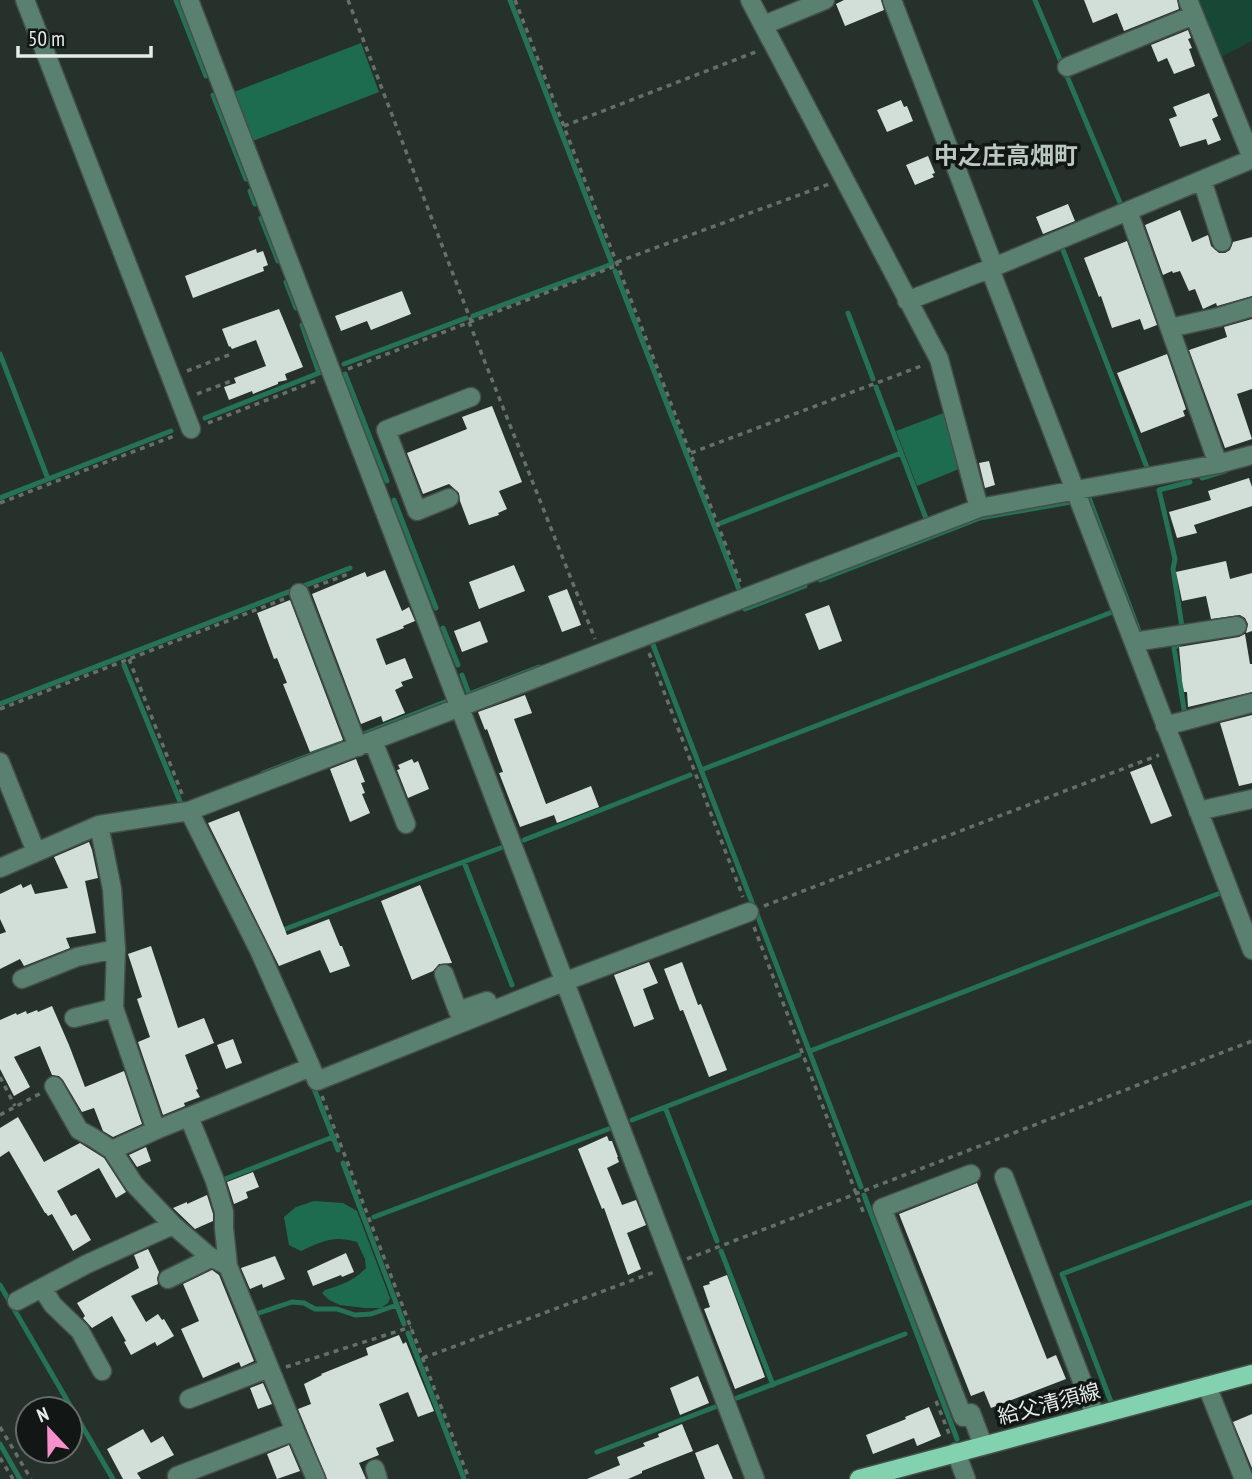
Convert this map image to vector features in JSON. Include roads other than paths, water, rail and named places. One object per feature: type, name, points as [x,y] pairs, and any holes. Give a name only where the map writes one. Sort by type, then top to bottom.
[{"type":"main road","name":"給父清須線","points":[[859,1479],[1252,1374]]},
{"type":"street","points":[[25,0],[191,429]]},
{"type":"street","points":[[189,0],[755,1479]]},
{"type":"street","points":[[750,0],[939,359],[979,508]]},
{"type":"street","points":[[764,25],[825,0]]},
{"type":"street","points":[[892,0],[1133,642],[1252,950]]},
{"type":"street","points":[[907,301],[1252,158],[1191,7],[1067,67]]},
{"type":"street","points":[[1202,180],[1223,242]]},
{"type":"street","points":[[1128,211],[1218,464]]},
{"type":"street","points":[[1170,327],[1252,307]]},
{"type":"street","points":[[449,498],[418,511],[386,430],[471,397]]},
{"type":"street","points":[[0,868],[99,825],[189,811],[979,508],[1218,464],[1252,455]]},
{"type":"street","points":[[377,491],[405,480]]},
{"type":"street","points":[[299,593],[365,744],[406,824]]},
{"type":"street","points":[[1133,642],[1237,625]]},
{"type":"street","points":[[1165,726],[1252,702]]},
{"type":"street","points":[[0,762],[36,852]]},
{"type":"street","points":[[1198,811],[1252,799]]},
{"type":"street","points":[[189,811],[259,950],[314,1074]]},
{"type":"street","points":[[99,825],[112,889],[116,949],[114,1008],[156,1130]]},
{"type":"street","points":[[112,1150],[189,1117],[314,1074],[565,978],[749,912]]},
{"type":"street","points":[[22,979],[77,957],[116,949]]},
{"type":"street","points":[[444,974],[458,1011],[565,978]]},
{"type":"street","points":[[74,1018],[114,1008]]},
{"type":"street","points":[[54,1086],[79,1130],[112,1150],[134,1184],[173,1225],[209,1256],[228,1266]]},
{"type":"street","points":[[189,1117],[215,1181],[224,1212],[228,1266],[316,1479]]},
{"type":"street","points":[[971,1174],[882,1208],[962,1417],[971,1413],[983,1445]]},
{"type":"street","points":[[1004,1177],[1095,1415]]},
{"type":"street","points":[[17,1301],[87,1264],[173,1225]]},
{"type":"street","points":[[168,1279],[207,1260],[209,1256]]},
{"type":"street","points":[[42,1288],[53,1305],[80,1331],[102,1371]]},
{"type":"street","points":[[189,1399],[270,1370]]},
{"type":"street","points":[[1207,1386],[1244,1479]]},
{"type":"street","points":[[178,1479],[177,1476],[185,1472],[295,1431]]},
{"type":"street","points":[[956,1452],[966,1479]]},
{"type":"waterway","points":[[176,0],[206,76]]},
{"type":"waterway","points":[[473,316],[612,264],[510,0]]},
{"type":"waterway","points":[[1035,0],[1121,205],[1116,208]]},
{"type":"waterway","points":[[213,95],[246,179]]},
{"type":"waterway","points":[[250,191],[255,204]]},
{"type":"waterway","points":[[261,218],[278,261]]},
{"type":"waterway","points":[[1063,250],[1148,470]]},
{"type":"waterway","points":[[615,271],[740,592],[735,594]]},
{"type":"waterway","points":[[286,282],[296,308]]},
{"type":"waterway","points":[[848,313],[873,379]]},
{"type":"waterway","points":[[344,364],[466,318]]},
{"type":"waterway","points":[[205,418],[319,373],[302,325]]},
{"type":"waterway","points":[[0,354],[48,479]]},
{"type":"waterway","points":[[345,374],[387,481]]},
{"type":"waterway","points":[[876,387],[927,521]]},
{"type":"waterway","points":[[0,498],[171,431]]},
{"type":"waterway","points":[[721,523],[901,453]]},
{"type":"waterway","points":[[1202,478],[1225,471]]},
{"type":"waterway","points":[[1182,627],[1173,569],[1175,559],[1159,490],[1190,482]]},
{"type":"waterway","points":[[1089,498],[1140,634]]},
{"type":"waterway","points":[[394,500],[436,608]]},
{"type":"waterway","points":[[820,580],[980,518],[1071,502]]},
{"type":"waterway","points":[[0,704],[350,568]]},
{"type":"waterway","points":[[745,609],[805,586]]},
{"type":"waterway","points":[[701,770],[1115,611]]},
{"type":"waterway","points":[[443,628],[458,665]]},
{"type":"waterway","points":[[1182,641],[1174,648],[1185,715]]},
{"type":"waterway","points":[[652,642],[753,905]]},
{"type":"waterway","points":[[124,665],[181,804]]},
{"type":"waterway","points":[[462,675],[469,694],[539,667]]},
{"type":"waterway","points":[[361,735],[447,701]]},
{"type":"waterway","points":[[263,773],[342,743]]},
{"type":"waterway","points":[[524,840],[690,775]]},
{"type":"waterway","points":[[280,931],[503,847]]},
{"type":"waterway","points":[[464,862],[512,985]]},
{"type":"waterway","points":[[810,1051],[1223,892]]},
{"type":"waterway","points":[[757,914],[861,1187]]},
{"type":"waterway","points":[[632,1120],[799,1055]]},
{"type":"waterway","points":[[313,1086],[338,1150]]},
{"type":"waterway","points":[[665,1107],[717,1241]]},
{"type":"waterway","points":[[374,1217],[611,1128]]},
{"type":"waterway","points":[[220,1181],[333,1137]]},
{"type":"waterway","points":[[343,1163],[404,1324]]},
{"type":"waterway","points":[[864,1195],[957,1439]]},
{"type":"waterway","points":[[1111,1402],[1062,1274],[1252,1202]]},
{"type":"waterway","points":[[721,1251],[773,1385]]},
{"type":"waterway","points":[[0,1285],[113,1479]]},
{"type":"waterway","points":[[256,1314],[292,1302],[304,1303],[315,1309],[337,1309],[355,1315],[371,1314],[397,1305]]},
{"type":"waterway","points":[[408,1333],[464,1479]]},
{"type":"waterway","points":[[737,1398],[905,1334]]},
{"type":"waterway","points":[[597,1452],[715,1407]]},
{"type":"waterway","points":[[0,1444],[20,1479]]},
{"type":"district","name":"中之庄高畑町","points":[[1006,156]]}]
